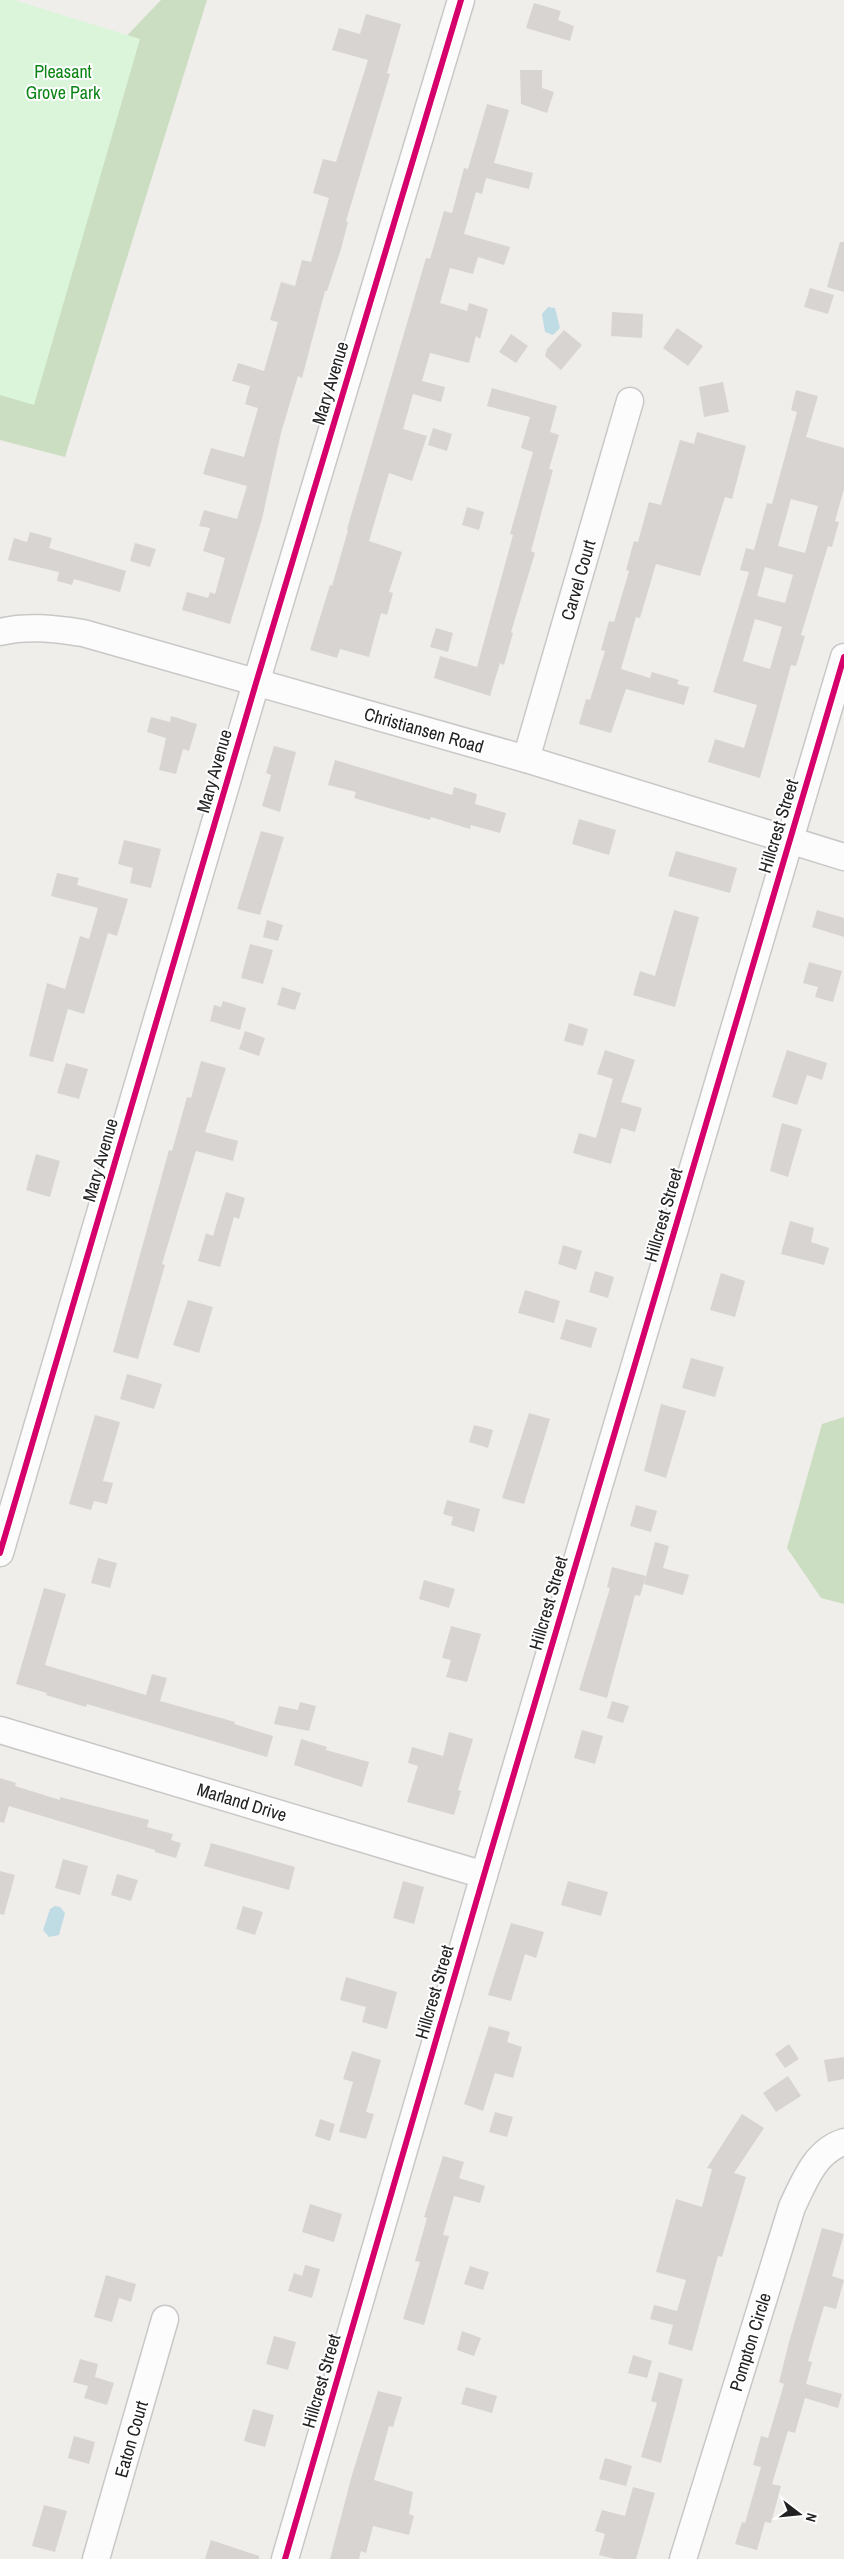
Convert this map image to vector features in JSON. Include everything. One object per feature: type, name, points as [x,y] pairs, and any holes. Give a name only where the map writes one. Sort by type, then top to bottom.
[{"type":"street","name":"Mary Avenue","points":[[0,1552],[256,683],[461,0]]},
{"type":"street","name":"Carvel Court","points":[[526,759],[630,401]]},
{"type":"street","name":"Christiansen Road","points":[[0,632],[18,628],[46,628],[83,633],[526,759],[844,857]]},
{"type":"street","name":"Hillcrest Street","points":[[285,2559],[484,1874],[844,657]]},
{"type":"street","name":"Marland Drive","points":[[0,1730],[484,1874]]},
{"type":"street","name":"Pompton Circle","points":[[683,2559],[792,2207],[811,2167],[835,2145],[844,2142]]},
{"type":"street","name":"Eaton Court","points":[[96,2559],[165,2318]]},
{"type":"green space","name":"Pleasant Grove Park","points":[[0,0],[14,0],[140,39],[34,405],[0,395]]},
{"type":"green space","points":[[161,0],[207,0],[65,457],[0,440],[0,84],[75,90]]},
{"type":"green space","points":[[844,1417],[844,1604],[821,1598],[787,1548],[822,1424]]},
{"type":"water","points":[[548,307],[555,308],[560,328],[553,335],[545,332],[542,314]]},
{"type":"water","points":[[55,1906],[60,1907],[65,1913],[59,1935],[49,1937],[43,1930],[50,1909]]},
{"type":"building","points":[[534,3],[561,11],[558,20],[574,26],[570,41],[526,28]]},
{"type":"building","points":[[366,14],[401,24],[387,73],[390,74],[346,221],[348,222],[341,249],[327,291],[325,291],[302,378],[298,376],[281,433],[262,519],[230,624],[182,610],[187,592],[208,598],[210,592],[215,594],[225,558],[203,551],[210,528],[199,526],[204,510],[237,519],[247,486],[203,474],[211,448],[244,457],[258,408],[245,404],[250,386],[232,381],[238,363],[264,371],[278,322],[270,320],[281,282],[295,286],[302,260],[311,262],[329,198],[313,193],[323,159],[336,162],[368,60],[332,50],[339,28],[360,34]]},
{"type":"building","points":[[520,70],[542,70],[542,88],[554,92],[547,113],[521,104]]},
{"type":"building","points":[[487,104],[509,110],[494,163],[533,173],[529,189],[486,178],[482,194],[476,192],[464,234],[510,247],[504,265],[478,257],[473,274],[450,268],[440,303],[467,311],[469,303],[488,309],[480,339],[476,336],[469,363],[430,353],[422,381],[445,387],[441,402],[413,394],[403,429],[427,436],[412,481],[389,473],[369,541],[402,552],[389,592],[393,593],[387,615],[381,613],[369,657],[340,649],[337,658],[310,650],[330,585],[332,586],[426,258],[430,259],[444,211],[452,213],[464,168],[468,169]]},
{"type":"building","points":[[840,242],[844,242],[844,292],[827,287]]},
{"type":"building","points":[[810,288],[834,295],[828,314],[804,307]]},
{"type":"building","points":[[612,312],[643,314],[642,338],[611,336]]},
{"type":"building","points":[[677,328],[703,346],[688,366],[663,348]]},
{"type":"building","points":[[564,330],[582,345],[561,370],[545,356],[547,349]]},
{"type":"building","points":[[511,334],[528,346],[516,363],[499,352]]},
{"type":"building","points":[[723,382],[729,412],[704,417],[699,387]]},
{"type":"building","points":[[492,388],[557,406],[550,432],[559,435],[549,469],[553,470],[531,551],[535,553],[511,632],[513,633],[504,665],[500,663],[490,696],[434,678],[440,656],[477,667],[513,535],[510,534],[533,452],[521,448],[530,417],[487,406]]},
{"type":"building","points":[[796,390],[818,396],[806,437],[844,448],[844,489],[835,521],[839,522],[832,547],[828,546],[801,635],[805,636],[796,666],[791,665],[760,778],[708,762],[715,739],[744,748],[757,705],[713,692],[749,572],[740,570],[746,548],[754,550],[767,503],[772,504],[797,412],[791,410]],"holes":[[[791,499],[818,506],[805,553],[778,546]],[[765,567],[793,575],[785,603],[757,596]],[[755,619],[782,627],[770,669],[743,661]]]},
{"type":"building","points":[[433,428],[452,434],[447,451],[428,445]]},
{"type":"building","points":[[697,432],[746,446],[732,499],[725,497],[700,576],[656,564],[640,618],[636,617],[621,669],[650,678],[652,672],[679,680],[677,684],[689,687],[684,705],[626,689],[611,733],[579,724],[586,699],[590,700],[605,651],[601,650],[609,621],[614,622],[629,571],[626,570],[634,541],[638,542],[649,502],[661,505],[680,440],[694,444]]},
{"type":"building","points":[[467,507],[484,512],[479,530],[462,525]]},
{"type":"building","points":[[30,532],[52,538],[49,548],[126,571],[120,592],[74,579],[72,585],[57,581],[59,572],[8,560],[14,538],[27,542]]},
{"type":"building","points":[[135,543],[156,549],[150,567],[130,561]]},
{"type":"building","points":[[436,628],[453,633],[448,652],[430,647]]},
{"type":"building","points":[[171,716],[197,724],[189,751],[183,749],[176,774],[159,770],[166,738],[147,732],[151,717],[170,722]]},
{"type":"building","points":[[274,746],[296,752],[280,812],[262,806],[271,775],[266,773]]},
{"type":"building","points":[[335,760],[452,795],[454,787],[477,794],[475,804],[506,813],[500,833],[471,825],[470,829],[431,817],[430,820],[354,798],[356,792],[328,785]]},
{"type":"building","points":[[579,819],[616,830],[609,855],[572,844]]},
{"type":"building","points":[[261,831],[284,837],[260,915],[237,909]]},
{"type":"building","points":[[124,840],[161,849],[151,888],[130,883],[133,868],[118,864]]},
{"type":"building","points":[[676,851],[737,868],[730,893],[668,876]]},
{"type":"building","points":[[57,873],[79,878],[77,885],[128,899],[117,936],[108,933],[84,1014],[68,1009],[53,1062],[29,1056],[47,983],[65,989],[80,936],[89,939],[98,908],[51,896]]},
{"type":"building","points":[[674,910],[699,917],[675,1007],[633,995],[640,971],[655,976]]},
{"type":"building","points":[[817,910],[844,918],[844,937],[812,927]]},
{"type":"building","points":[[267,920],[283,925],[278,941],[263,937]]},
{"type":"building","points":[[250,944],[273,950],[263,984],[241,978]]},
{"type":"building","points":[[809,962],[842,971],[833,1002],[815,997],[818,987],[803,983]]},
{"type":"building","points":[[282,987],[301,993],[295,1010],[277,1005]]},
{"type":"building","points":[[223,1001],[246,1008],[240,1030],[210,1021],[214,1005],[221,1007]]},
{"type":"building","points":[[569,1023],[588,1029],[583,1046],[564,1041]]},
{"type":"building","points":[[245,1031],[265,1038],[259,1056],[239,1049]]},
{"type":"building","points":[[605,1050],[635,1060],[621,1102],[642,1108],[635,1132],[621,1128],[611,1164],[573,1153],[579,1133],[596,1138],[613,1079],[597,1074]]},
{"type":"building","points":[[787,1050],[827,1063],[822,1080],[807,1075],[797,1105],[772,1097]]},
{"type":"building","points":[[201,1061],[226,1068],[205,1132],[238,1141],[233,1161],[196,1151],[162,1264],[165,1265],[138,1359],[113,1352],[169,1150],[172,1151],[187,1097],[191,1098]]},
{"type":"building","points":[[66,1063],[88,1069],[79,1099],[57,1093]]},
{"type":"building","points":[[782,1123],[802,1129],[788,1177],[770,1171]]},
{"type":"building","points":[[36,1154],[60,1161],[50,1197],[26,1190]]},
{"type":"building","points":[[226,1192],[245,1198],[239,1219],[234,1217],[220,1267],[198,1261],[206,1233],[213,1236]]},
{"type":"building","points":[[790,1221],[814,1228],[811,1242],[829,1248],[824,1265],[781,1254]]},
{"type":"building","points":[[563,1245],[582,1251],[576,1270],[558,1264]]},
{"type":"building","points":[[595,1271],[614,1277],[608,1298],[589,1292]]},
{"type":"building","points":[[721,1273],[745,1281],[735,1317],[710,1310]]},
{"type":"building","points":[[525,1290],[560,1301],[554,1323],[518,1313]]},
{"type":"building","points":[[188,1300],[213,1307],[199,1353],[173,1345]]},
{"type":"building","points":[[566,1319],[597,1328],[591,1348],[560,1339]]},
{"type":"building","points":[[691,1358],[724,1367],[715,1397],[682,1388]]},
{"type":"building","points":[[127,1374],[162,1384],[154,1409],[120,1399]]},
{"type":"building","points":[[661,1404],[686,1411],[666,1478],[644,1471]]},
{"type":"building","points":[[529,1413],[550,1419],[524,1504],[502,1498]]},
{"type":"building","points":[[95,1415],[120,1422],[103,1481],[113,1483],[107,1504],[94,1501],[91,1510],[69,1504]]},
{"type":"building","points":[[474,1425],[493,1430],[488,1448],[469,1442]]},
{"type":"building","points":[[447,1500],[480,1509],[474,1532],[451,1525],[453,1517],[443,1514]]},
{"type":"building","points":[[636,1505],[657,1511],[651,1532],[630,1526]]},
{"type":"building","points":[[655,1542],[669,1546],[663,1568],[689,1575],[683,1595],[644,1584]]},
{"type":"building","points":[[98,1558],[117,1563],[110,1588],[91,1583]]},
{"type":"building","points":[[612,1567],[646,1576],[640,1596],[635,1595],[607,1698],[579,1690],[610,1588],[607,1587]]},
{"type":"building","points":[[424,1580],[455,1589],[449,1608],[419,1599]]},
{"type":"building","points":[[44,1588],[66,1594],[45,1665],[146,1695],[152,1674],[167,1678],[160,1701],[235,1722],[234,1724],[273,1736],[267,1757],[87,1704],[86,1707],[16,1684]]},
{"type":"building","points":[[451,1626],[481,1634],[467,1682],[446,1677],[451,1660],[442,1658]]},
{"type":"building","points":[[612,1701],[629,1706],[623,1723],[607,1718]]},
{"type":"building","points":[[300,1702],[316,1706],[309,1731],[274,1724],[279,1706],[298,1710]]},
{"type":"building","points":[[582,1730],[603,1736],[595,1764],[574,1758]]},
{"type":"building","points":[[449,1732],[473,1739],[458,1790],[461,1791],[454,1815],[407,1802],[418,1766],[408,1763],[412,1747],[443,1756]]},
{"type":"building","points":[[301,1739],[327,1747],[326,1750],[369,1762],[362,1787],[294,1765]]},
{"type":"building","points":[[0,1778],[16,1783],[15,1786],[60,1800],[60,1797],[149,1820],[147,1827],[173,1834],[171,1840],[181,1843],[176,1858],[9,1806],[4,1823],[0,1822]]},
{"type":"building","points":[[211,1843],[295,1867],[289,1890],[204,1866]]},
{"type":"building","points":[[63,1859],[88,1866],[80,1895],[55,1888]]},
{"type":"building","points":[[0,1871],[15,1875],[4,1915],[0,1914]]},
{"type":"building","points":[[117,1874],[138,1880],[131,1901],[111,1895]]},
{"type":"building","points":[[403,1881],[424,1887],[414,1924],[393,1918]]},
{"type":"building","points":[[568,1881],[608,1892],[601,1916],[561,1905]]},
{"type":"building","points":[[243,1906],[263,1912],[255,1935],[236,1929]]},
{"type":"building","points":[[511,1923],[544,1932],[536,1958],[525,1954],[511,2001],[488,1995]]},
{"type":"building","points":[[346,1977],[397,1992],[387,2029],[362,2022],[366,2007],[340,2000]]},
{"type":"building","points":[[489,2026],[510,2032],[507,2042],[522,2047],[513,2078],[495,2073],[483,2111],[464,2104]]},
{"type":"building","points":[[789,2044],[799,2059],[785,2068],[775,2054]]},
{"type":"building","points":[[352,2051],[381,2060],[366,2112],[374,2114],[366,2139],[339,2132],[353,2082],[343,2079]]},
{"type":"building","points":[[844,2057],[844,2079],[828,2082],[824,2060]]},
{"type":"building","points":[[788,2076],[801,2096],[776,2112],[763,2093]]},
{"type":"building","points":[[495,2112],[513,2117],[507,2137],[489,2132]]},
{"type":"building","points":[[742,2114],[764,2128],[734,2173],[746,2177],[722,2257],[718,2256],[692,2351],[668,2344],[673,2325],[650,2319],[654,2305],[677,2311],[686,2280],[656,2272],[676,2199],[702,2207],[712,2169],[707,2168]]},
{"type":"building","points":[[320,2119],[335,2124],[330,2141],[315,2136]]},
{"type":"building","points":[[443,2156],[464,2162],[459,2178],[485,2186],[480,2203],[454,2196],[443,2235],[449,2236],[424,2325],[403,2319],[420,2262],[415,2261],[427,2218],[424,2217]]},
{"type":"building","points":[[310,2204],[342,2214],[334,2242],[302,2232]]},
{"type":"building","points":[[822,2228],[844,2234],[832,2276],[844,2280],[836,2309],[824,2306],[808,2361],[812,2362],[806,2384],[842,2394],[838,2408],[805,2398],[795,2433],[788,2431],[772,2484],[781,2486],[771,2523],[765,2522],[757,2550],[735,2544],[742,2522],[745,2523],[761,2467],[753,2465],[761,2436],[768,2438],[784,2384],[779,2382]]},
{"type":"building","points":[[305,2265],[320,2269],[312,2298],[288,2291],[294,2273],[302,2276]]},
{"type":"building","points":[[470,2266],[489,2272],[483,2290],[464,2284]]},
{"type":"building","points":[[106,2275],[136,2284],[131,2302],[119,2298],[112,2322],[94,2317]]},
{"type":"building","points":[[462,2331],[481,2338],[474,2356],[457,2350]]},
{"type":"building","points":[[274,2336],[296,2342],[288,2370],[266,2364]]},
{"type":"building","points":[[633,2355],[652,2361],[647,2378],[628,2373]]},
{"type":"building","points":[[80,2359],[98,2364],[95,2377],[114,2383],[107,2405],[84,2398],[88,2386],[73,2382]]},
{"type":"building","points":[[659,2372],[683,2379],[661,2463],[641,2457],[657,2403],[651,2401]]},
{"type":"building","points":[[466,2387],[497,2396],[492,2413],[461,2404]]},
{"type":"building","points":[[378,2391],[402,2397],[393,2427],[389,2426],[374,2480],[413,2492],[409,2514],[414,2516],[409,2535],[373,2526],[366,2553],[361,2551],[359,2559],[330,2559],[352,2475]]},
{"type":"building","points":[[253,2409],[274,2415],[265,2447],[244,2441]]},
{"type":"building","points":[[74,2436],[95,2442],[89,2464],[68,2458]]},
{"type":"building","points":[[605,2458],[632,2466],[626,2486],[599,2479]]},
{"type":"building","points":[[633,2487],[655,2493],[636,2559],[615,2559],[599,2555],[605,2534],[595,2531],[602,2510],[625,2516]]},
{"type":"building","points":[[44,2505],[67,2511],[55,2552],[32,2546]]},
{"type":"building","points":[[211,2540],[259,2556],[259,2559],[205,2559]]},
{"type":"cycle path","points":[[0,1553],[256,683],[461,0]]},
{"type":"cycle path","points":[[285,2559],[484,1875],[844,657]]}]
